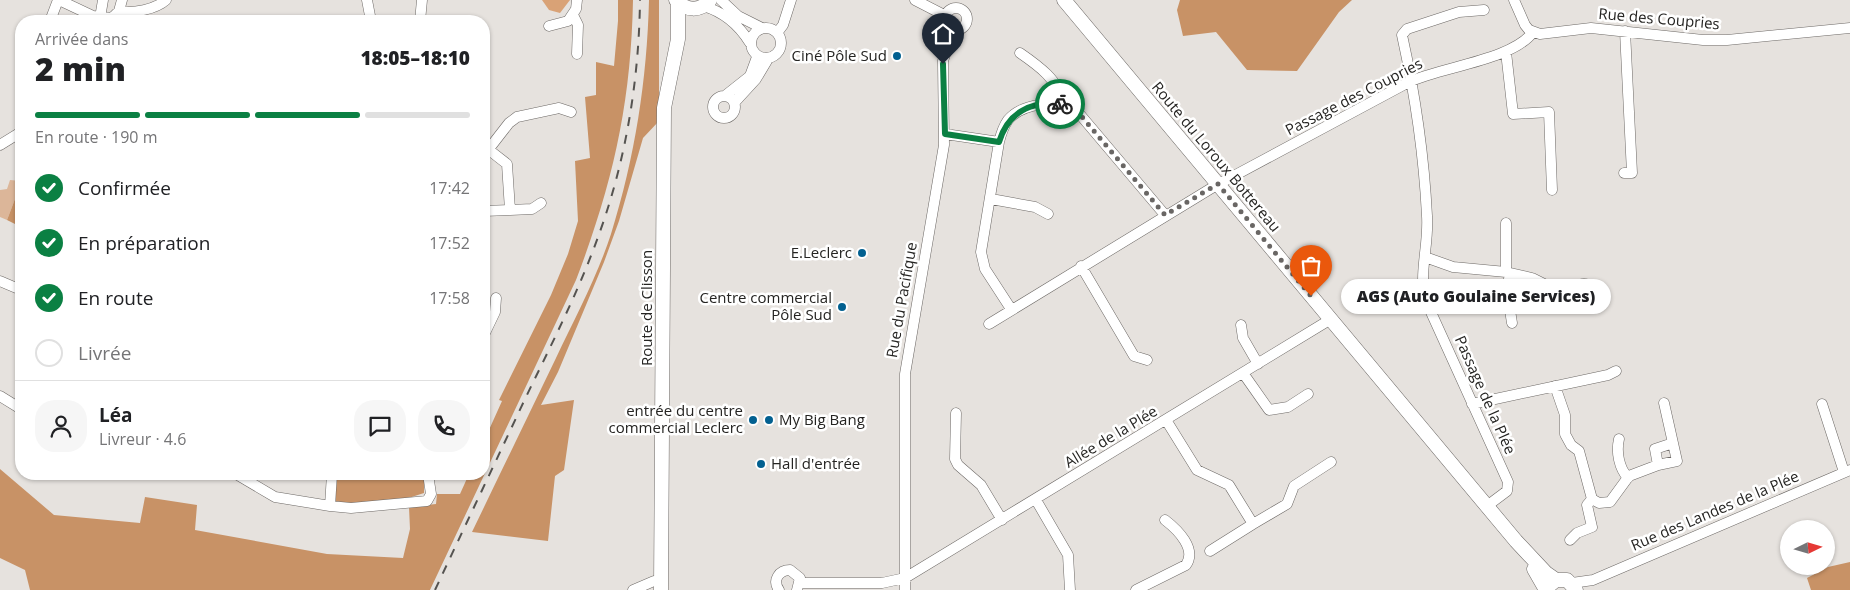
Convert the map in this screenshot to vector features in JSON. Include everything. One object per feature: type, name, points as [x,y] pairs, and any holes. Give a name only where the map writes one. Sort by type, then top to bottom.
[{"type":"main road","name":"Route du Loroux Bottereau","points":[[1064,0],[1516,541],[1546,574],[1550,587]]},
{"type":"main road","points":[[677,1],[688,8],[703,5]]},
{"type":"main road","name":"Route de Clisson","points":[[661,585],[664,108],[678,39],[677,1]]},
{"type":"main road","name":"Route de Clisson","points":[[678,39],[703,5]]},
{"type":"main road","points":[[1550,587],[1567,580],[1576,588]]},
{"type":"street","points":[[53,15],[59,0],[89,15]]},
{"type":"street","points":[[96,15],[103,0]]},
{"type":"street","points":[[115,15],[119,11],[122,0]]},
{"type":"street","points":[[119,11],[127,12],[146,4],[158,6],[166,0]]},
{"type":"street","points":[[367,0],[370,15]]},
{"type":"street","points":[[421,15],[422,0]]},
{"type":"street","points":[[549,26],[560,24],[573,15],[577,0]]},
{"type":"street","points":[[720,0],[738,16],[777,33],[781,42],[780,50],[768,59],[756,79],[734,103],[734,110],[731,115],[719,116],[715,112],[714,103],[718,98],[724,96],[750,76],[757,57]]},
{"type":"street","points":[[777,33],[783,24],[791,0]]},
{"type":"street","points":[[915,0],[946,16]]},
{"type":"street","points":[[1514,0],[1520,16],[1533,32]]},
{"type":"street","points":[[961,4],[966,16],[966,24],[961,29],[953,30],[945,22],[946,16],[951,9],[961,4]]},
{"type":"street","points":[[703,5],[722,13],[736,24],[750,43],[752,51],[757,57],[768,59]]},
{"type":"street","name":"Passage de la Plée","points":[[1484,10],[1459,12],[1407,29],[1402,35],[1412,81],[1427,214],[1422,280],[1425,299],[1508,482],[1507,491],[1487,506]]},
{"type":"street","points":[[573,15],[578,25],[577,54]]},
{"type":"street","points":[[750,43],[755,32],[762,28]]},
{"type":"street","name":"Rue des Coupries","points":[[1533,32],[1540,34],[1591,28],[1703,40],[1727,40],[1850,28]]},
{"type":"street","name":"Rue du Pacifique","points":[[905,590],[905,374],[945,134],[943,61],[953,30]]},
{"type":"street","points":[[1624,173],[1632,173],[1625,31]]},
{"type":"street","name":"Passage des Coupries","points":[[989,324],[1080,266],[1218,184],[1229,180],[1412,81],[1425,75],[1506,52],[1533,32]]},
{"type":"street","points":[[1506,52],[1513,114],[1549,112],[1552,190]]},
{"type":"street","points":[[1020,53],[1038,65],[1060,92],[1062,104]]},
{"type":"street","points":[[724,96],[734,103]]},
{"type":"street","points":[[1011,309],[983,263],[981,252],[999,142],[1003,129],[1015,114],[1052,103],[1062,104],[1077,111],[1165,215]]},
{"type":"street","points":[[490,144],[517,117],[559,108],[571,112]]},
{"type":"street","points":[[945,134],[999,142]]},
{"type":"street","points":[[0,145],[15,136]]},
{"type":"street","points":[[490,151],[507,164],[510,210]]},
{"type":"street","points":[[990,199],[1036,207],[1048,214]]},
{"type":"street","points":[[490,211],[532,208],[541,203]]},
{"type":"street","points":[[1506,223],[1507,291],[1512,323]]},
{"type":"street","points":[[1425,257],[1464,270],[1508,272],[1546,285],[1575,289]]},
{"type":"street","points":[[1080,266],[1134,356],[1143,364]]},
{"type":"street","points":[[0,281],[15,287]]},
{"type":"street","points":[[490,321],[494,312],[496,298]]},
{"type":"street","name":"Allée de la Plée","points":[[799,586],[882,583],[905,578],[1036,500],[1330,318]]},
{"type":"street","points":[[1241,325],[1243,338],[1258,364]]},
{"type":"street","points":[[1472,404],[1616,371]]},
{"type":"street","points":[[1243,373],[1269,410],[1288,407],[1308,394]]},
{"type":"street","points":[[1555,386],[1565,415],[1565,434],[1571,445],[1579,451],[1592,499],[1599,503],[1610,502],[1628,478],[1658,465],[1677,461],[1664,403]]},
{"type":"street","points":[[0,396],[15,406]]},
{"type":"street","points":[[1822,404],[1847,471]]},
{"type":"street","points":[[956,413],[955,459],[958,465],[981,485],[1002,520]]},
{"type":"street","points":[[1166,420],[1197,470],[1229,485],[1253,524]]},
{"type":"street","points":[[1620,439],[1617,446],[1621,470],[1628,478]]},
{"type":"street","points":[[1658,465],[1655,449],[1673,443]]},
{"type":"street","points":[[1210,551],[1287,504],[1294,486],[1331,462]]},
{"type":"street","name":"Rue des Landes de la Plée","points":[[1576,588],[1847,471]]},
{"type":"street","points":[[246,480],[275,497],[351,508],[427,501],[430,498],[428,480]]},
{"type":"street","points":[[330,506],[332,480]]},
{"type":"street","points":[[1570,540],[1577,533],[1592,527],[1587,505],[1592,499]]},
{"type":"street","points":[[1036,500],[1068,555],[1070,590]]},
{"type":"street","points":[[1136,590],[1180,568],[1190,559],[1190,551],[1176,529],[1165,520]]},
{"type":"street","points":[[779,590],[776,580],[786,570],[798,574],[799,586]]},
{"type":"street","points":[[633,590],[661,585]]},
{"type":"shaded area","points":[[542,0],[570,0],[560,13],[549,10]]},
{"type":"shaded area","points":[[618,0],[633,0],[624,109],[610,176],[576,280],[490,463],[490,428],[502,401],[499,400],[551,295],[568,254],[578,221],[575,161],[590,158],[585,97],[596,95],[596,62],[614,66]]},
{"type":"shaded area","points":[[649,0],[659,0],[659,121],[643,138],[619,221],[604,262],[558,372],[541,405],[574,400],[564,470],[555,476],[548,541],[472,532],[585,297],[611,234],[627,176],[638,118],[646,59]]},
{"type":"shaded area","points":[[1180,0],[1352,0],[1339,12],[1297,71],[1247,70],[1216,32],[1183,36],[1177,10]]},
{"type":"shaded area","points":[[10,180],[15,180],[15,199],[7,220],[0,217],[0,190],[7,189]]},
{"type":"shaded area","points":[[15,199],[15,224],[7,220]]},
{"type":"shaded area","points":[[0,469],[54,515],[140,523],[145,497],[197,505],[195,530],[327,554],[403,558],[410,529],[409,507],[436,504],[437,494],[460,494],[466,480],[482,480],[430,590],[30,590],[25,570],[0,558]]},
{"type":"shaded area","points":[[336,480],[424,480],[424,493],[396,502],[335,505]]},
{"type":"shaded area","points":[[1850,562],[1850,590],[1811,590],[1807,578],[1813,575],[1835,575],[1835,565]]},
{"type":"railway","points":[[490,473],[564,319],[582,278],[608,208],[623,150],[634,90],[640,0]]},
{"type":"railway","points":[[435,590],[487,480]]},
{"type":"way so far","points":[[1060,104],[1070,106],[1077,111],[1165,215],[1218,184],[1311,296]]},
{"type":"place","name":"Ciné Pôle Sud","points":[[897,56]]},
{"type":"place","name":"E.Leclerc","points":[[862,253]]},
{"type":"place","name":"AGS (Auto Goulaine Services)","points":[[1311,296]]},
{"type":"place","name":"Centre commercial Pôle Sud","points":[[842,307]]},
{"type":"place","name":"entrée du centre commercial Leclerc","points":[[753,420]]},
{"type":"place","name":"My Big Bang","points":[[769,420]]},
{"type":"place","name":"Hall d'entrée","points":[[761,464]]},
{"type":"route","points":[[943,64],[943,120],[945,134],[950,133],[999,142],[1008,120],[1015,114],[1052,103],[1060,104]]}]
